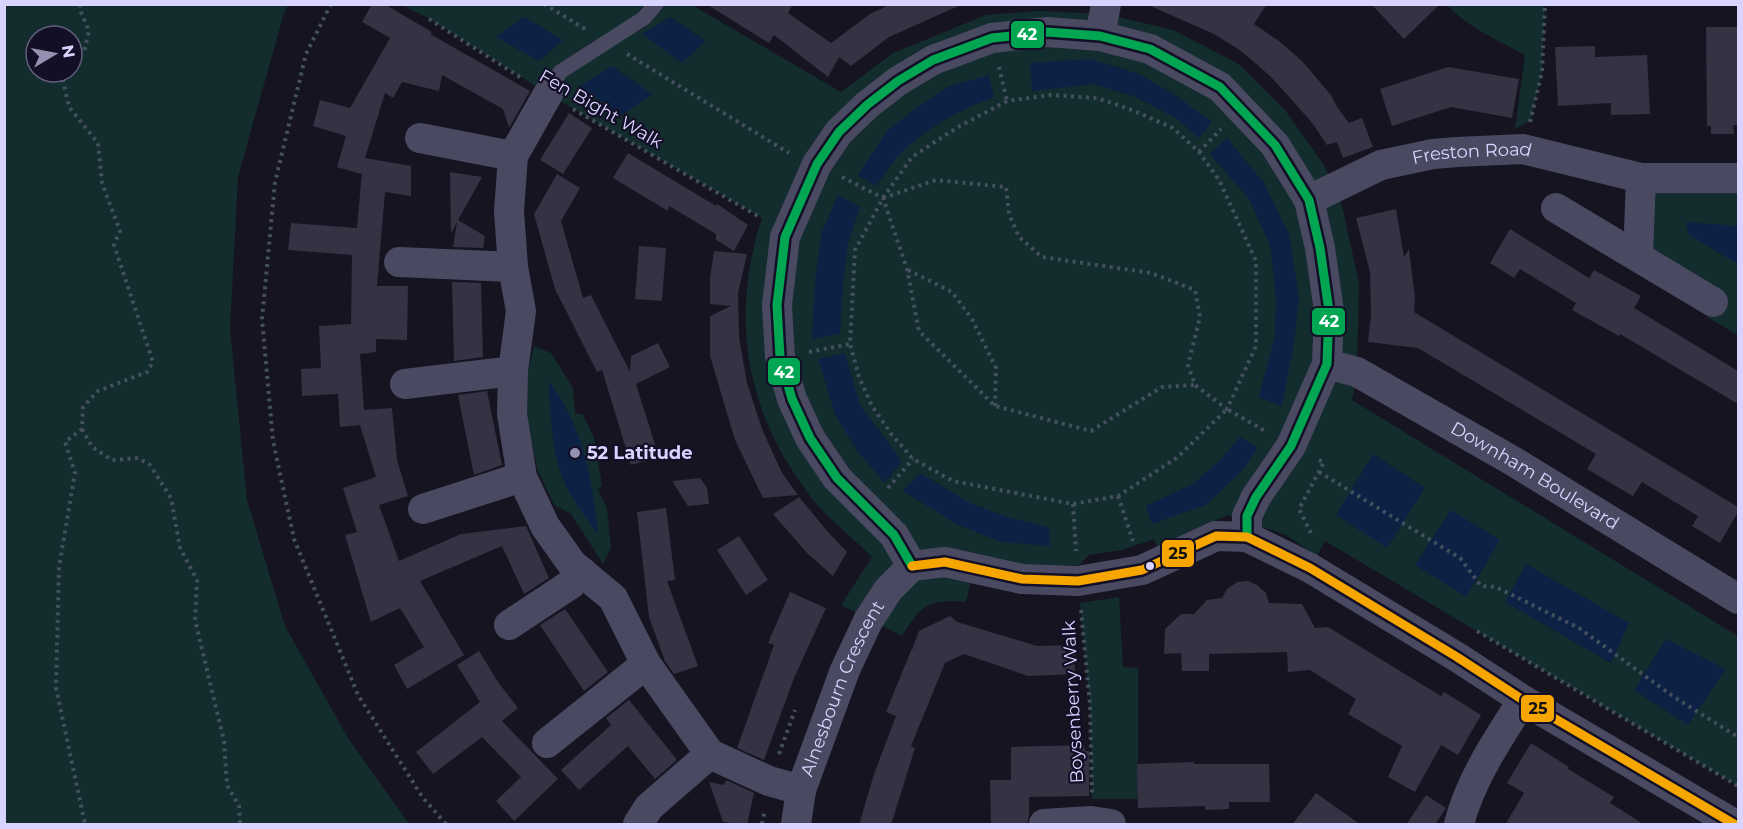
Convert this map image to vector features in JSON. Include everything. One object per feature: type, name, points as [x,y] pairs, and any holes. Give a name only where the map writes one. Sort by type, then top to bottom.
[{"type":"street","points":[[1100,36],[1106,4]]},
{"type":"street","points":[[1247,537],[1247,516],[1256,497],[1291,446],[1327,364],[1329,311],[1320,248],[1309,200],[1275,145],[1220,87],[1150,49],[1100,36],[1047,32],[992,38],[933,60],[898,81],[867,105],[839,132],[817,164],[785,237],[777,305],[780,357],[792,399],[810,438],[837,478],[894,535],[912,566],[945,562],[1022,579],[1078,581],[1142,570],[1216,536],[1247,537],[1310,568],[1523,700],[1734,825]]},
{"type":"street","points":[[548,94],[513,156],[509,211],[513,267],[521,311],[513,371],[512,414],[522,477],[545,526],[572,564],[613,598],[646,664],[710,754],[769,781],[801,790]]},
{"type":"street","points":[[420,138],[513,156]]},
{"type":"street","name":"Freston Road","points":[[1309,200],[1381,165],[1433,154],[1523,149],[1641,178],[1738,178]]},
{"type":"street","points":[[1638,256],[1641,178]]},
{"type":"street","points":[[1556,208],[1713,302]]},
{"type":"street","points":[[399,262],[513,267]]},
{"type":"street","name":"Downham Boulevard","points":[[1327,364],[1357,372],[1511,460],[1738,599]]},
{"type":"street","points":[[405,384],[513,371]]},
{"type":"street","points":[[423,510],[522,477]]},
{"type":"street","name":"Alnesbourn Crescent","points":[[796,825],[801,790],[845,670],[868,621],[888,590],[912,566]]},
{"type":"street","points":[[509,625],[571,584],[582,572]]},
{"type":"street","points":[[546,742],[646,664]]},
{"type":"street","points":[[1459,825],[1464,805],[1496,741],[1523,700]]},
{"type":"street","points":[[638,825],[649,807],[710,754]]},
{"type":"street","points":[[1044,825],[1101,823]]},
{"type":"lane","points":[[548,94],[560,72],[644,18],[656,4]]},
{"type":"path","points":[[80,4],[80,10],[89,31],[84,51]]},
{"type":"path","points":[[331,4],[306,54],[275,182],[262,319],[273,441],[294,539],[358,695],[423,798],[446,825]]},
{"type":"path","points":[[544,4],[793,154]]},
{"type":"path","points":[[1523,149],[1542,72],[1545,4]]},
{"type":"path","name":"Fen Bight Walk","points":[[429,20],[548,94],[762,218]]},
{"type":"path","points":[[64,84],[69,107],[98,143],[102,183],[120,231],[114,245],[153,362],[147,372],[98,391],[83,407],[82,429],[92,447],[112,460],[138,458],[150,465],[171,498],[180,548],[197,580],[195,621],[224,741],[227,785],[239,806],[240,825]]},
{"type":"path","points":[[1051,95],[1097,98],[1173,128],[1199,153],[1219,180],[1256,261],[1256,346],[1227,409],[1195,385],[1188,365],[1200,317],[1195,290],[1151,273],[1042,257],[1019,237],[1009,214],[1006,187],[936,180],[883,198],[912,157],[958,127],[1007,101],[1051,95]]},
{"type":"path","points":[[883,198],[907,270],[919,331],[995,406],[1091,431],[1162,387],[1195,385]]},
{"type":"path","points":[[907,270],[952,292],[972,319],[996,368],[995,406]]},
{"type":"path","points":[[82,429],[65,442],[75,473],[59,567],[56,688],[85,825]]},
{"type":"path","points":[[1319,472],[1460,558],[1481,586],[1496,587],[1579,628],[1674,697],[1738,737]]},
{"type":"path","points":[[1118,496],[1142,570]]},
{"type":"path","name":"Boysenberry Walk","points":[[1073,504],[1101,823]]},
{"type":"green space","points":[[5,4],[288,5],[238,177],[230,329],[247,500],[285,626],[348,738],[409,824],[5,824]]},
{"type":"green space","points":[[402,5],[692,5],[841,92],[893,53],[986,15],[1039,11],[1105,14],[1173,30],[1239,64],[1285,110],[1324,165],[1342,206],[1359,283],[1357,372],[1352,400],[1738,636],[1738,786],[1325,541],[1317,556],[1286,535],[1228,515],[1190,531],[1159,549],[1154,539],[1122,550],[1089,555],[1079,565],[1015,568],[977,557],[966,602],[942,602],[927,606],[915,617],[902,636],[841,605],[872,557],[819,507],[794,473],[763,412],[753,381],[746,317],[747,284],[762,218],[548,94],[430,19]]},
{"type":"green space","points":[[1447,5],[1545,5],[1542,72],[1531,120],[1515,129],[1525,55],[1474,27]]},
{"type":"green space","points":[[1641,178],[1738,178],[1738,335],[1707,317],[1713,302],[1638,256]]},
{"type":"green space","points":[[534,346],[551,353],[573,388],[575,413],[583,415],[594,437],[602,485],[598,490],[607,508],[611,548],[603,564],[571,514],[554,505],[537,469],[527,417],[526,379]]},
{"type":"green space","points":[[1119,597],[1123,667],[1138,668],[1138,799],[1092,799],[1090,705],[1080,603]]},
{"type":"water","points":[[524,17],[563,40],[539,61],[496,37]]},
{"type":"water","points":[[670,17],[706,41],[682,63],[642,34]]},
{"type":"water","points":[[1091,59],[1139,74],[1172,93],[1212,122],[1199,138],[1175,118],[1136,97],[1094,84],[1032,91],[1030,63]]},
{"type":"water","points":[[612,66],[652,94],[621,116],[580,86]]},
{"type":"water","points":[[989,75],[994,97],[959,112],[924,133],[901,153],[876,186],[858,175],[887,131],[914,110],[947,87]]},
{"type":"water","points":[[1227,138],[1264,183],[1289,234],[1299,297],[1295,337],[1282,407],[1259,397],[1275,335],[1276,297],[1270,245],[1249,199],[1210,154]]},
{"type":"water","points":[[838,195],[860,207],[848,243],[840,334],[812,339],[815,280],[822,232]]},
{"type":"water","points":[[1686,222],[1738,226],[1738,264],[1689,235]]},
{"type":"water","points":[[845,353],[860,405],[902,461],[885,483],[859,453],[836,417],[818,359]]},
{"type":"water","points":[[549,381],[571,417],[584,454],[593,493],[598,535],[569,492],[563,479],[555,452],[551,424]]},
{"type":"water","points":[[1240,437],[1258,448],[1243,470],[1206,505],[1152,524],[1146,506],[1194,483],[1220,460]]},
{"type":"water","points":[[1373,454],[1425,488],[1387,548],[1336,515]]},
{"type":"water","points":[[920,473],[970,503],[1008,517],[1049,527],[1050,546],[1002,542],[958,525],[903,491]]},
{"type":"water","points":[[1451,510],[1500,540],[1466,597],[1415,565]]},
{"type":"water","points":[[1526,564],[1629,623],[1611,663],[1505,602]]},
{"type":"water","points":[[1666,639],[1726,669],[1688,725],[1634,690]]},
{"type":"building","points":[[372,4],[384,4],[432,32],[430,34],[530,91],[509,128],[503,109],[442,75],[439,91],[402,82],[393,98],[385,93],[365,158],[411,166],[411,196],[385,192],[377,286],[408,286],[407,340],[376,339],[376,352],[360,354],[364,410],[392,408],[397,460],[408,496],[379,505],[399,561],[461,534],[526,526],[549,578],[524,594],[502,546],[420,581],[464,655],[407,689],[394,665],[424,647],[400,608],[371,622],[345,535],[357,532],[343,488],[376,477],[360,425],[340,427],[338,394],[302,396],[301,369],[321,368],[319,326],[351,324],[352,255],[288,250],[291,223],[357,228],[362,171],[361,174],[337,167],[346,136],[313,126],[320,100],[350,108],[390,38],[362,22]]},
{"type":"building","points":[[706,4],[793,4],[788,13],[831,43],[870,14],[891,4],[963,4],[889,37],[851,66],[839,57],[828,77],[774,35],[769,43]]},
{"type":"building","points":[[1146,4],[1267,4],[1254,24],[1302,61],[1331,95],[1349,123],[1362,118],[1373,147],[1343,158],[1337,142],[1327,145],[1313,124],[1292,100],[1269,75],[1241,51],[1216,35]]},
{"type":"building","points":[[1371,4],[1440,4],[1404,39]]},
{"type":"building","points":[[1706,27],[1738,27],[1738,125],[1733,125],[1734,134],[1711,134],[1711,126],[1707,126]]},
{"type":"building","points":[[1595,46],[1595,57],[1647,55],[1650,114],[1611,115],[1611,103],[1558,106],[1555,47]]},
{"type":"building","points":[[1448,67],[1519,79],[1512,118],[1451,107],[1392,126],[1380,89]]},
{"type":"building","points":[[569,113],[592,128],[563,174],[540,160]]},
{"type":"building","points":[[628,153],[716,206],[717,204],[748,225],[734,251],[716,240],[716,234],[669,206],[668,211],[613,178]]},
{"type":"building","points":[[450,172],[482,177],[458,220],[485,236],[483,248],[453,247],[457,222],[451,233]]},
{"type":"building","points":[[557,174],[580,188],[561,221],[583,298],[591,295],[630,372],[631,356],[658,343],[670,367],[636,384],[659,457],[631,465],[602,370],[597,372],[555,289],[534,214]]},
{"type":"building","points":[[1396,209],[1404,257],[1409,249],[1415,298],[1414,312],[1738,507],[1738,512],[1720,543],[1692,526],[1698,516],[1642,482],[1633,496],[1587,469],[1596,454],[1418,348],[1368,342],[1371,315],[1370,272],[1356,218]]},
{"type":"building","points":[[1510,229],[1589,278],[1594,270],[1641,296],[1634,308],[1738,371],[1738,404],[1620,334],[1619,336],[1572,310],[1576,303],[1520,269],[1514,278],[1490,263]]},
{"type":"building","points":[[639,246],[666,248],[662,301],[635,299]]},
{"type":"building","points":[[714,251],[747,254],[738,293],[739,337],[747,383],[762,429],[782,473],[798,495],[763,498],[735,440],[710,356],[710,316],[731,306],[710,304],[710,278]]},
{"type":"building","points":[[452,282],[481,283],[483,357],[454,361]]},
{"type":"building","points":[[487,391],[502,465],[474,475],[458,395]]},
{"type":"building","points":[[700,478],[707,488],[709,504],[688,506],[672,481]]},
{"type":"building","points":[[799,497],[847,552],[833,576],[807,553],[773,514]]},
{"type":"building","points":[[666,508],[675,580],[667,581],[698,666],[674,674],[665,661],[649,617],[637,512]]},
{"type":"building","points":[[739,536],[768,580],[746,595],[717,550]]},
{"type":"building","points":[[1248,581],[1266,593],[1269,603],[1302,604],[1315,628],[1328,627],[1441,696],[1444,692],[1481,715],[1458,755],[1441,745],[1415,792],[1388,777],[1402,746],[1348,714],[1356,699],[1310,670],[1288,672],[1287,652],[1209,654],[1209,671],[1182,671],[1181,653],[1164,654],[1165,629],[1181,614],[1194,614],[1207,600],[1222,598],[1227,589],[1237,582]]},
{"type":"building","points":[[790,592],[826,608],[794,678],[764,760],[737,748],[774,645],[768,643]]},
{"type":"building","points":[[565,609],[608,672],[584,691],[540,625]]},
{"type":"building","points":[[950,616],[957,622],[1037,646],[1074,645],[1075,674],[1028,676],[964,654],[945,663],[911,746],[915,748],[891,825],[859,825],[874,774],[896,716],[886,712],[912,648],[915,649],[913,647],[919,631]]},
{"type":"building","points":[[479,651],[498,682],[518,708],[502,721],[558,779],[514,821],[496,801],[521,777],[482,737],[433,774],[416,752],[480,702],[457,665]]},
{"type":"building","points":[[629,700],[677,760],[655,779],[628,746],[579,790],[561,770],[611,725],[606,718]]},
{"type":"building","points":[[1531,743],[1614,797],[1610,803],[1645,825],[1505,825],[1524,793],[1507,783]]},
{"type":"building","points":[[1084,745],[1085,751],[1089,751],[1089,796],[1029,797],[1027,825],[991,825],[990,780],[1011,780],[1011,747]]},
{"type":"building","points":[[1194,762],[1194,764],[1269,764],[1270,802],[1229,802],[1229,809],[1205,810],[1205,806],[1138,808],[1137,764]]},
{"type":"building","points":[[726,780],[754,793],[747,825],[723,822],[709,782],[724,785]]},
{"type":"building","points":[[1316,793],[1361,825],[1292,825]]},
{"type":"building","points":[[1426,795],[1446,808],[1435,825],[1406,825]]},
{"type":"transit line","name":"42","points":[[912,566],[894,535],[837,478],[810,438],[792,399],[780,357],[777,305],[785,237],[817,164],[839,132],[867,105],[898,81],[933,60],[992,38],[1047,32],[1100,36],[1150,49],[1220,87],[1275,145],[1309,200],[1320,248],[1329,311],[1327,364],[1291,446],[1256,497],[1247,516],[1247,537]]},
{"type":"transit line","name":"25","points":[[912,566],[945,562],[1022,579],[1078,581],[1142,570],[1216,536],[1247,537],[1310,568],[1523,700],[1734,824]]},
{"type":"place","name":"52 Latitude","points":[[575,453]]}]
